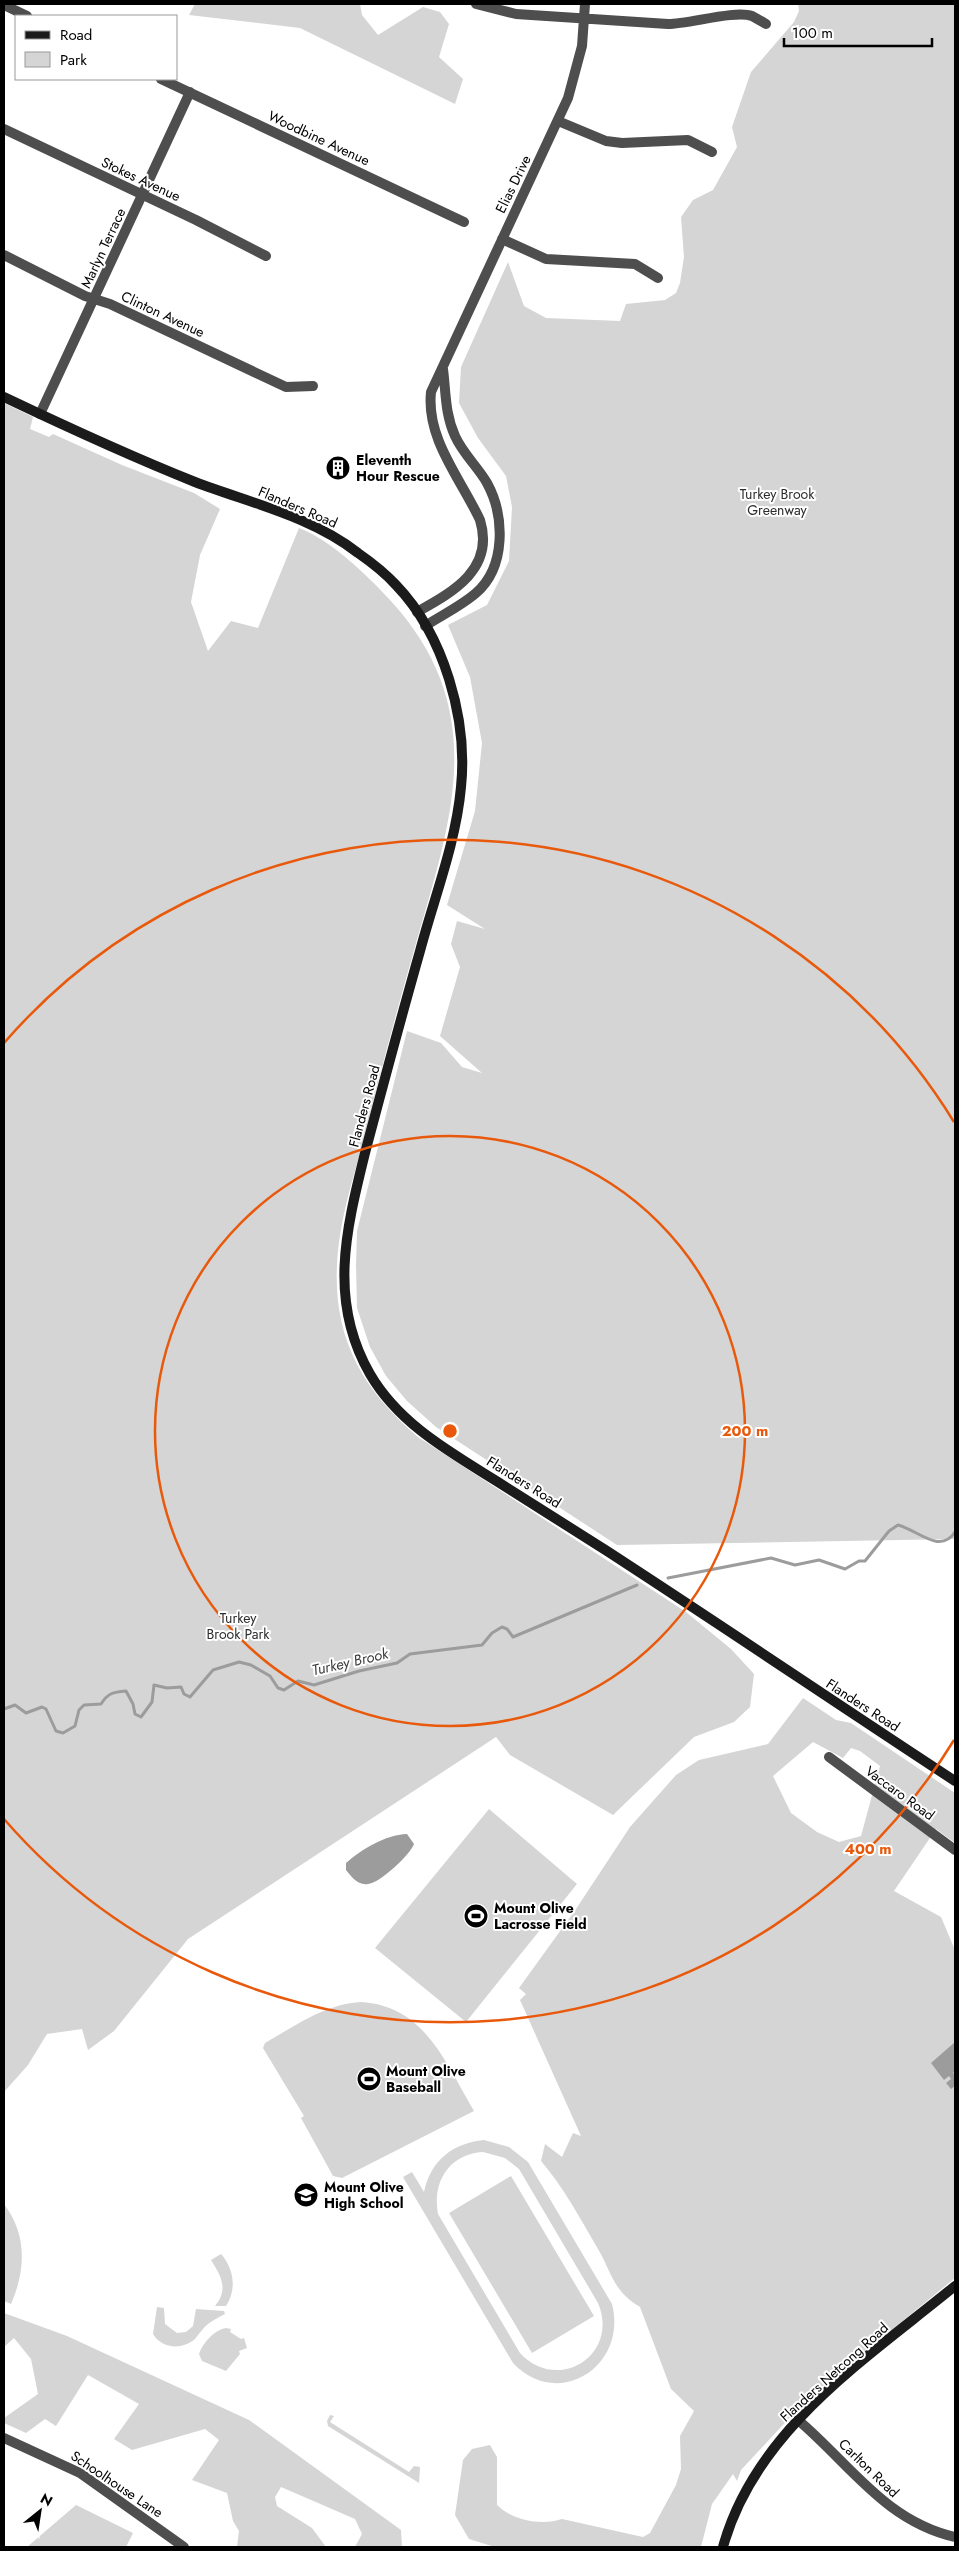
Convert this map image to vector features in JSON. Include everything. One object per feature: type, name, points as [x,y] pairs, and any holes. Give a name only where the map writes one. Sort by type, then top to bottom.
[{"type":"main road","name":"Flanders Road","points":[[4,397],[142,461],[323,530],[356,551],[387,576],[417,612],[444,665],[455,700],[462,747],[462,784],[447,855],[374,1121],[343,1256],[345,1301],[362,1357],[380,1389],[391,1403],[422,1432],[955,1781]]},
{"type":"main road","name":"Flanders Netcong Road","points":[[723,2547],[740,2502],[754,2475],[770,2451],[798,2420],[868,2357],[955,2286]]},
{"type":"street","points":[[476,4],[516,14],[683,24],[738,14],[750,15],[766,24]]},
{"type":"street","name":"Elias Drive","points":[[417,612],[438,600],[470,575],[479,560],[483,546],[484,534],[480,520],[439,441],[432,423],[431,392],[443,370],[558,121],[576,73],[585,18],[585,4]]},
{"type":"street","points":[[4,5],[25,15]]},
{"type":"street","name":"Woodbine Avenue","points":[[163,80],[464,222]]},
{"type":"street","name":"Marlyn Terrace","points":[[40,414],[190,92]]},
{"type":"street","points":[[558,121],[606,141],[622,143],[688,140],[696,142],[712,152]]},
{"type":"street","name":"Stokes Avenue","points":[[4,129],[196,220],[266,256]]},
{"type":"street","points":[[502,239],[546,258],[635,264],[658,278]]},
{"type":"street","name":"Clinton Avenue","points":[[4,255],[286,387],[313,386]]},
{"type":"street","name":"Elias Drive","points":[[425,626],[470,598],[482,587],[494,565],[500,535],[498,513],[491,491],[463,451],[446,412],[443,370]]},
{"type":"street","name":"Vaccaro Road","points":[[829,1758],[955,1850]]},
{"type":"street","name":"Carlton Road","points":[[798,2420],[818,2437],[882,2502],[922,2526],[955,2537]]},
{"type":"street","name":"Schoolhouse Lane","points":[[4,2438],[80,2473],[184,2547]]},
{"type":"green space","points":[[195,4],[360,4],[362,15],[378,35],[423,7],[440,12],[449,24],[439,57],[463,79],[455,104],[300,28],[189,15]]},
{"type":"green space","name":"Turkey Brook Greenway","points":[[798,4],[955,4],[955,1539],[617,1545],[436,1427],[407,1401],[386,1376],[370,1347],[357,1308],[357,1231],[407,1031],[441,1043],[462,1067],[482,1073],[440,1036],[460,967],[451,944],[457,921],[485,929],[447,905],[475,811],[482,743],[470,677],[448,625],[487,605],[509,561],[512,507],[506,476],[478,438],[459,403],[461,367],[508,262],[524,306],[546,318],[620,321],[626,304],[665,300],[676,293],[680,283],[684,257],[681,217],[693,200],[713,190],[737,147],[732,127],[751,72],[794,22],[799,11]]},
{"type":"green space","name":"Turkey Brook Park","points":[[4,403],[33,417],[30,429],[49,437],[53,434],[122,465],[194,493],[220,509],[200,555],[191,602],[208,651],[231,621],[258,628],[299,528],[336,549],[360,569],[390,600],[422,642],[443,685],[452,728],[454,771],[449,816],[439,861],[393,1024],[342,1223],[337,1266],[337,1295],[349,1347],[361,1371],[376,1394],[395,1416],[418,1437],[686,1612],[731,1649],[754,1674],[750,1707],[734,1722],[694,1737],[613,1815],[510,1755],[496,1737],[188,1939],[114,2031],[88,2050],[82,2029],[47,2034],[28,2065],[4,2092]]},
{"type":"green space","points":[[803,1698],[836,1720],[851,1723],[955,1793],[955,1843],[936,1829],[894,1891],[941,1917],[955,1950],[955,2278],[806,2400],[741,2470],[737,2481],[733,2474],[712,2504],[701,2547],[495,2547],[469,2539],[455,2515],[463,2460],[472,2449],[490,2445],[497,2457],[497,2505],[519,2518],[536,2522],[562,2519],[643,2537],[650,2533],[676,2485],[681,2469],[680,2436],[694,2411],[671,2389],[640,2307],[624,2295],[614,2281],[598,2249],[571,2204],[541,2161],[545,2144],[562,2157],[573,2133],[581,2136],[520,2000],[526,1994],[519,1988],[576,1909],[630,1827],[676,1775],[699,1760],[768,1744]],"holes":[[[813,1742],[843,1758],[851,1748],[860,1751],[880,1766],[861,1836],[839,1842],[817,1832],[791,1813],[773,1776]]]},
{"type":"green space","name":"Mount Olive Lacrosse Field","points":[[489,1809],[577,1884],[466,2022],[375,1948]]},
{"type":"green space","name":"Mount Olive Baseball","points":[[361,2002],[383,2006],[402,2014],[417,2025],[442,2056],[474,2111],[342,2178],[333,2176],[301,2118],[304,2116],[263,2048],[265,2043],[323,2011]]},
{"type":"green space","points":[[484,2140],[509,2147],[528,2162],[612,2304],[614,2326],[610,2346],[600,2363],[585,2375],[568,2382],[550,2383],[531,2377],[513,2363],[403,2177],[412,2172],[424,2192],[427,2181],[438,2162],[453,2149]],"holes":[[[483,2152],[505,2158],[519,2169],[598,2303],[603,2322],[600,2339],[593,2352],[582,2363],[567,2369],[551,2370],[535,2365],[520,2353],[438,2214],[438,2191],[441,2181],[452,2164],[471,2154]]]},
{"type":"green space","points":[[511,2176],[594,2316],[532,2353],[449,2213]]},
{"type":"green space","points":[[4,2204],[17,2228],[22,2252],[19,2278],[11,2304],[4,2301]]},
{"type":"green space","points":[[221,2254],[229,2266],[233,2286],[226,2306],[215,2306],[222,2294],[223,2288],[218,2272],[211,2260]]},
{"type":"green space","points":[[157,2307],[164,2308],[165,2324],[177,2333],[186,2332],[193,2326],[196,2309],[224,2311],[225,2314],[208,2324],[190,2343],[172,2346],[162,2343],[153,2334]]},
{"type":"green space","points":[[4,2313],[67,2336],[249,2420],[401,2530],[402,2547],[355,2547],[362,2534],[355,2519],[281,2487],[275,2497],[277,2506],[312,2528],[326,2547],[237,2547],[239,2531],[233,2521],[227,2493],[192,2480],[219,2440],[205,2429],[132,2450],[114,2439],[139,2404],[88,2375],[56,2426],[45,2419],[26,2433],[4,2423],[4,2418],[38,2394],[31,2359],[14,2338],[4,2347]]},
{"type":"green space","points":[[226,2328],[231,2329],[230,2332],[241,2339],[244,2338],[247,2348],[239,2351],[240,2354],[226,2371],[202,2361],[199,2354],[203,2346],[217,2331]]},
{"type":"green space","points":[[330,2415],[334,2416],[330,2422],[409,2472],[414,2466],[420,2467],[419,2483],[328,2426],[327,2421]]},
{"type":"green space","points":[[76,2505],[133,2533],[126,2547],[27,2547]]},
{"type":"shaded area","points":[[407,1834],[414,1844],[411,1849],[394,1868],[380,1879],[368,1884],[361,1884],[346,1870],[346,1863],[367,1848],[390,1837]]},
{"type":"shaded area","points":[[955,2042],[955,2071],[953,2073],[955,2075],[955,2086],[951,2089],[946,2083],[951,2079],[949,2076],[944,2080],[931,2063]]},
{"type":"waterway","name":"Turkey Brook","points":[[668,1578],[771,1558],[795,1565],[819,1560],[845,1569],[859,1561],[865,1561],[889,1531],[898,1525],[936,1541],[949,1539],[955,1532]]},
{"type":"waterway","name":"Turkey Brook","points":[[4,1709],[15,1705],[26,1713],[42,1707],[46,1709],[56,1731],[63,1733],[75,1726],[79,1710],[84,1705],[101,1704],[111,1694],[126,1691],[133,1704],[135,1714],[141,1717],[152,1702],[154,1685],[167,1688],[181,1687],[184,1694],[190,1697],[213,1670],[239,1662],[251,1665],[270,1676],[278,1688],[284,1690],[298,1681],[314,1685],[359,1671],[397,1663],[410,1654],[482,1645],[492,1633],[502,1627],[507,1629],[513,1637],[637,1585]]},
{"type":"place","name":"Eleventh Hour Rescue","points":[[338,468]]},
{"type":"place","name":"Mount Olive Lacrosse Field","points":[[476,1916]]},
{"type":"place","name":"Mount Olive Baseball","points":[[369,2079]]},
{"type":"place","name":"Mount Olive High School","points":[[306,2195]]}]
